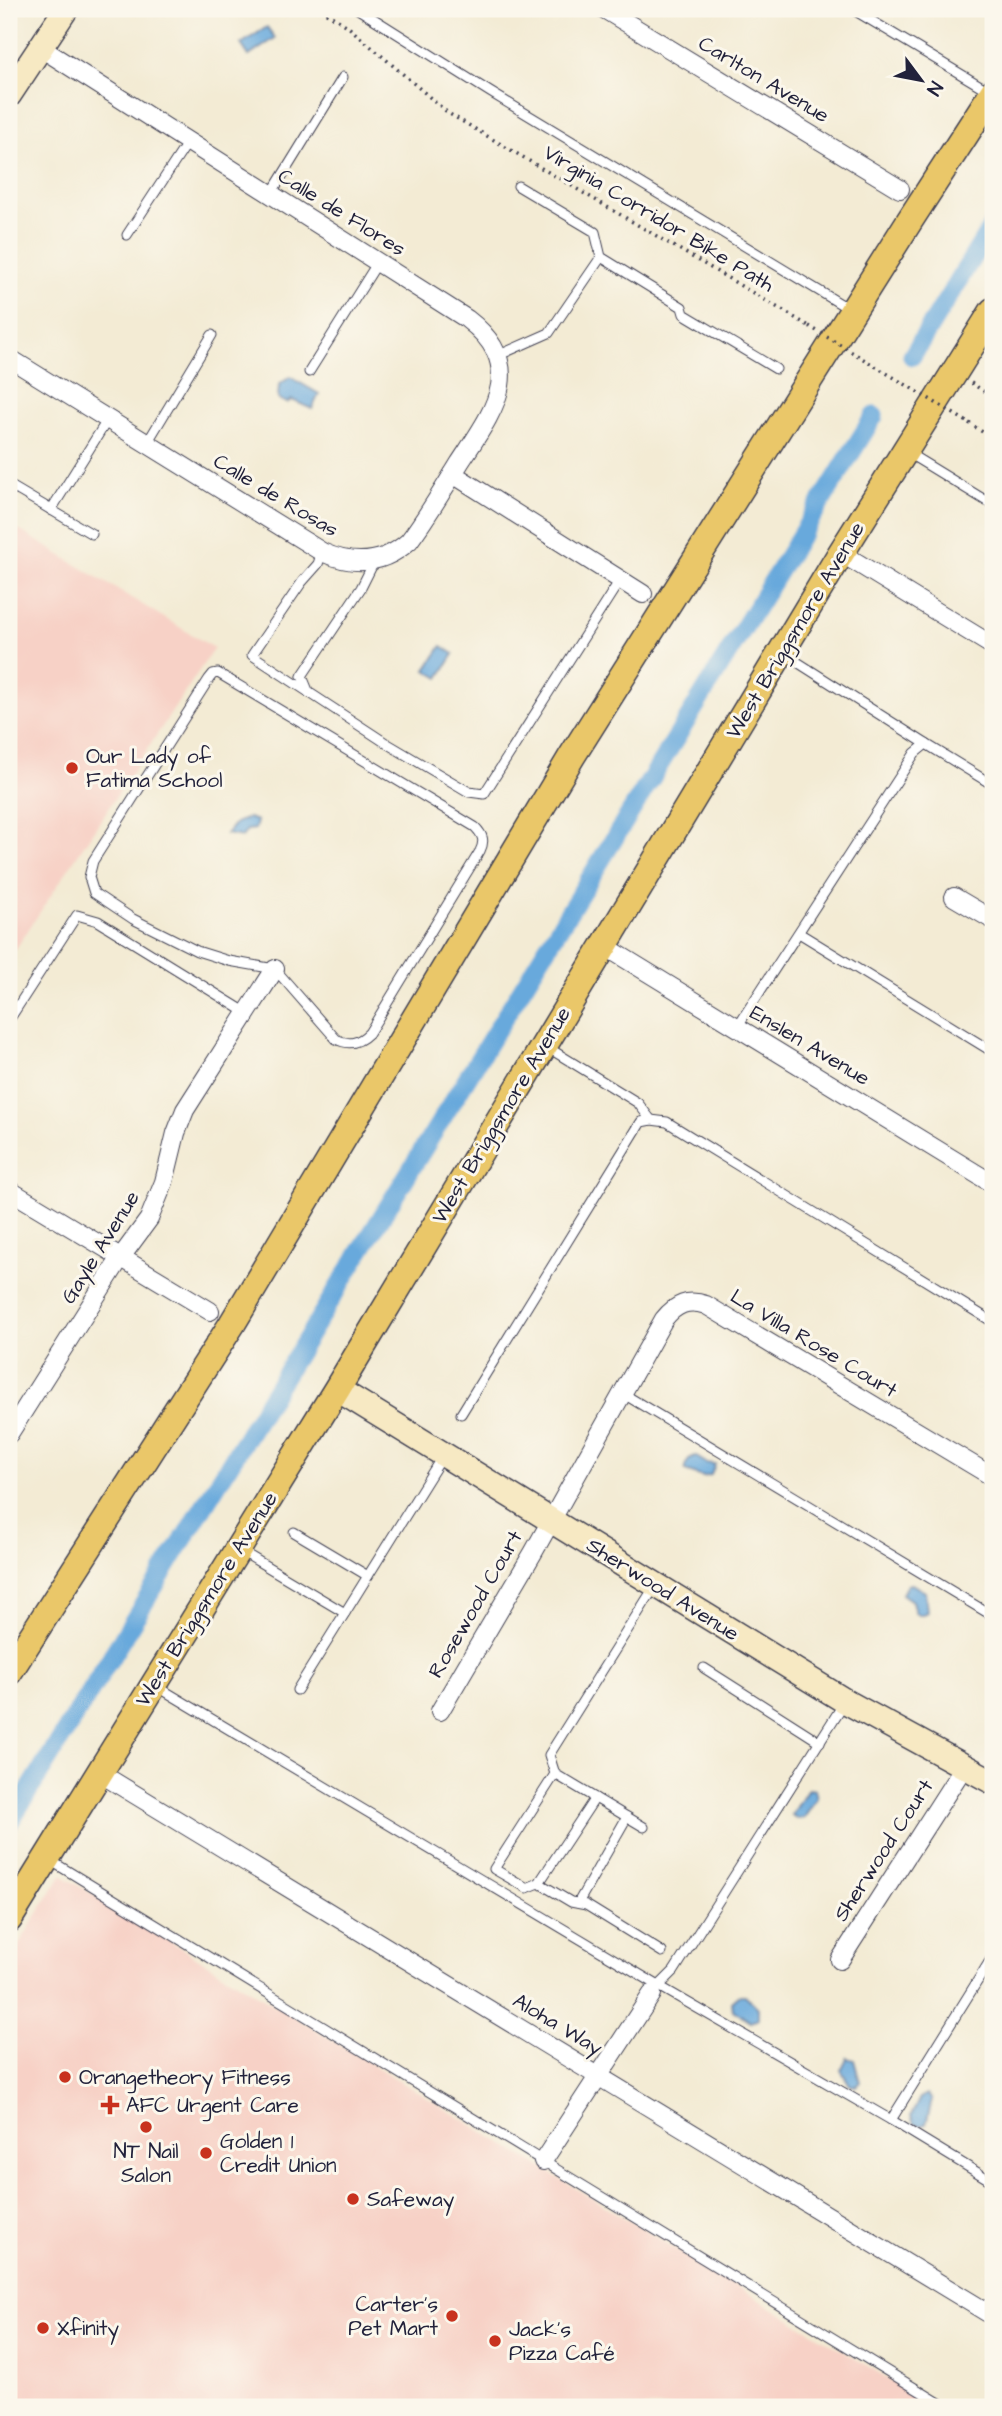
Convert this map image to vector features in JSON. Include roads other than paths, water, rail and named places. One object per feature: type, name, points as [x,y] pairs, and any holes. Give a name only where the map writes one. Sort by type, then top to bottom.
[{"type":"main road","points":[[9,1672],[232,1324],[572,756],[993,93]]},
{"type":"main road","name":"West Briggsmore Avenue","points":[[9,1919],[337,1389],[841,553],[993,310]]},
{"type":"street","points":[[9,95],[66,9]]},
{"type":"street","name":"Carlton Avenue","points":[[604,9],[900,189]]},
{"type":"street","name":"Calle de Flores","points":[[41,48],[481,330],[497,356]]},
{"type":"street","points":[[375,560],[390,555],[408,541],[491,414],[498,399],[500,370],[497,356]]},
{"type":"street","name":"Calle de Rosas","points":[[9,358],[322,552],[338,559],[359,562],[375,560]]},
{"type":"street","points":[[453,474],[643,594]]},
{"type":"street","points":[[841,553],[993,646]]},
{"type":"street","points":[[954,897],[993,920]]},
{"type":"street","name":"Enslen Avenue","points":[[603,945],[993,1184]]},
{"type":"street","name":"Gayle Avenue","points":[[9,1434],[121,1257],[149,1219],[164,1182],[185,1110],[275,969]]},
{"type":"street","points":[[9,1190],[210,1311]]},
{"type":"street","name":"La Villa Rose Court","points":[[550,1520],[664,1319],[673,1308],[684,1303],[697,1302],[706,1305],[992,1473]]},
{"type":"street","name":"Sherwood Avenue","points":[[337,1389],[845,1701],[993,1782]]},
{"type":"street","name":"Rosewood Court","points":[[440,1711],[550,1520]]},
{"type":"street","name":"Sherwood Court","points":[[840,1960],[965,1765]]},
{"type":"street","name":"Aloha Way","points":[[98,1772],[993,2316]]},
{"type":"street","points":[[543,2161],[655,1990]]},
{"type":"lane","points":[[358,9],[852,312]]},
{"type":"lane","points":[[852,9],[993,93]]},
{"type":"lane","points":[[271,194],[343,77]]},
{"type":"lane","points":[[127,234],[188,142]]},
{"type":"lane","points":[[518,186],[595,232],[601,257],[682,307],[684,314],[776,369]]},
{"type":"lane","points":[[497,356],[549,333],[601,257]]},
{"type":"lane","points":[[309,372],[378,262]]},
{"type":"lane","points":[[147,443],[212,335]]},
{"type":"lane","points":[[51,510],[108,419]]},
{"type":"lane","points":[[905,452],[993,505]]},
{"type":"lane","points":[[9,485],[92,534]]},
{"type":"lane","points":[[322,552],[318,564],[302,582],[252,655],[468,792],[484,794],[620,580]]},
{"type":"lane","points":[[309,693],[302,676],[361,588],[375,560]]},
{"type":"lane","points":[[781,652],[993,786]]},
{"type":"lane","points":[[213,674],[224,675],[475,827],[483,840],[480,851],[364,1038],[349,1043],[336,1039],[275,969],[229,961],[180,944],[133,919],[94,893],[90,885],[93,861],[213,674]]},
{"type":"lane","points":[[737,1027],[915,753],[926,744]]},
{"type":"lane","points":[[9,1020],[77,915],[98,921],[247,1013]]},
{"type":"lane","points":[[799,933],[993,1052]]},
{"type":"lane","points":[[543,1045],[638,1104],[651,1120]]},
{"type":"lane","points":[[461,1414],[641,1122],[651,1120],[667,1122],[993,1322]]},
{"type":"lane","points":[[622,1393],[993,1616]]},
{"type":"lane","points":[[297,1690],[444,1455]]},
{"type":"lane","points":[[294,1532],[368,1576]]},
{"type":"lane","points":[[238,1549],[345,1613]]},
{"type":"lane","points":[[644,1828],[555,1774],[549,1755],[656,1584]]},
{"type":"lane","points":[[704,1668],[820,1742]]},
{"type":"lane","points":[[154,1684],[655,1990],[891,2120],[993,2182]]},
{"type":"lane","points":[[655,1990],[674,1971],[845,1701]]},
{"type":"lane","points":[[555,1774],[494,1870],[527,1888],[539,1882],[595,1798]]},
{"type":"lane","points":[[578,1903],[627,1817]]},
{"type":"lane","points":[[46,1858],[946,2407]]},
{"type":"lane","points":[[539,1882],[571,1902],[586,1905],[662,1952]]},
{"type":"lane","points":[[891,2120],[993,1956]]},
{"type":"lane","points":[[20,2407],[26,2407]]},
{"type":"water","points":[[267,27],[275,38],[249,56],[241,44]]},
{"type":"water","points":[[290,377],[319,394],[312,409],[292,400],[287,403],[278,399],[279,385]]},
{"type":"water","points":[[442,646],[454,654],[439,678],[426,670]]},
{"type":"water","points":[[248,818],[257,821],[255,829],[247,830],[242,837],[226,834],[235,823]]},
{"type":"water","points":[[695,1456],[706,1463],[715,1464],[711,1475],[703,1477],[685,1471],[689,1459]]},
{"type":"water","points":[[912,1584],[925,1592],[927,1612],[921,1615],[915,1613],[912,1601],[902,1594],[907,1585]]},
{"type":"water","points":[[808,1789],[815,1790],[817,1798],[804,1818],[797,1819],[792,1815]]},
{"type":"water","points":[[740,1995],[745,1995],[758,2008],[758,2019],[751,2022],[733,2010],[732,2002]]},
{"type":"water","points":[[847,2058],[854,2060],[860,2082],[856,2086],[850,2085],[841,2070]]},
{"type":"water","points":[[927,2094],[932,2100],[926,2124],[919,2126],[914,2124],[911,2116],[920,2098]]},
{"type":"waterway","points":[[912,356],[993,224]]},
{"type":"waterway","points":[[9,1823],[874,416]]},
{"type":"place","name":"Our Lady of Fatima School","points":[[72,768]]},
{"type":"place","name":"Orangetheory Fitness","points":[[65,2077]]},
{"type":"place","name":"AFC Urgent Care","points":[[110,2105]]},
{"type":"place","name":"NT Nail Salon","points":[[146,2127]]},
{"type":"place","name":"Golden 1 Credit Union","points":[[206,2153]]},
{"type":"place","name":"Safeway","points":[[353,2199]]},
{"type":"place","name":"Carter's Pet Mart","points":[[452,2316]]},
{"type":"place","name":"Xfinity","points":[[43,2328]]},
{"type":"place","name":"Jack's Pizza Café","points":[[495,2341]]}]
